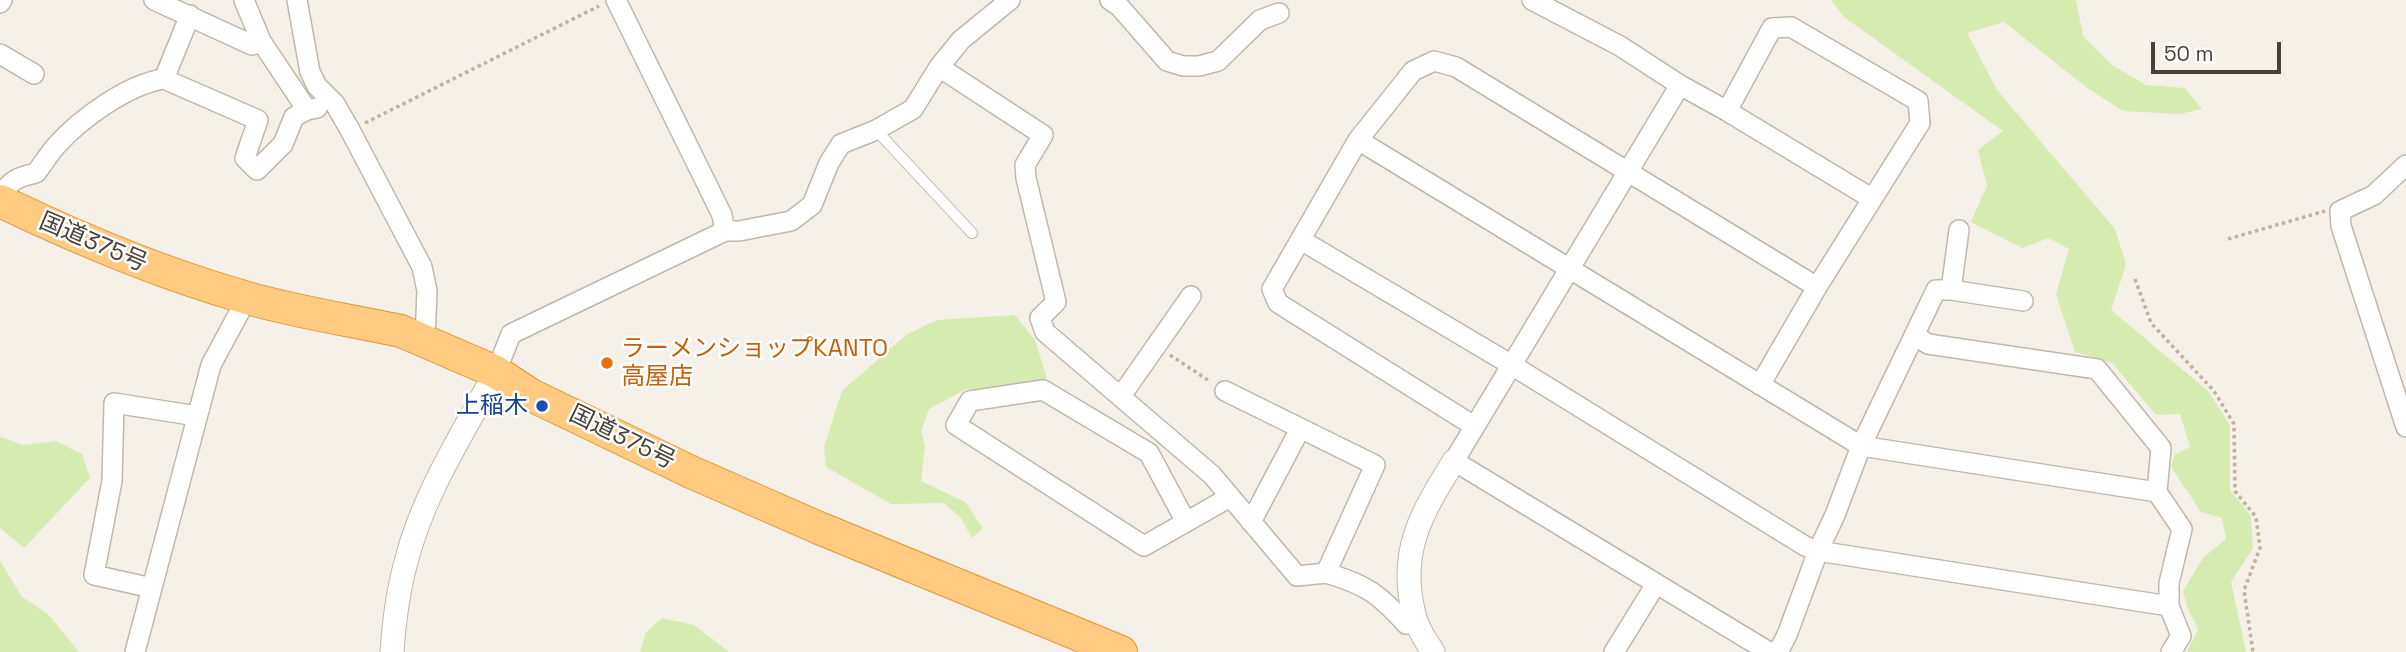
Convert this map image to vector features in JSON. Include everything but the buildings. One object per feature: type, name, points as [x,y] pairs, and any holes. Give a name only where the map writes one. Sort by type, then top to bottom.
[{"type":"highway","name":"国道375号","points":[[0,200],[38,220],[165,273],[247,298],[401,331],[425,340],[496,372],[531,395],[691,472],[819,528],[1121,652]]},
{"type":"street","points":[[154,0],[252,45],[261,41]]},
{"type":"street","points":[[244,0],[261,41],[307,110]]},
{"type":"street","points":[[298,0],[310,72],[317,86],[335,104],[351,130],[422,267],[427,291],[425,340]]},
{"type":"street","points":[[392,652],[394,622],[406,561],[422,516],[438,476],[496,372],[511,334],[725,231],[791,221],[812,205],[829,163],[841,144],[876,130],[913,109],[939,67],[961,40],[1009,0]]},
{"type":"street","points":[[1110,0],[1119,6],[1167,61],[1183,66],[1199,66],[1218,61],[1260,20],[1279,13]]},
{"type":"street","points":[[1532,0],[1620,46],[1680,85],[1871,198]]},
{"type":"street","points":[[609,3],[722,215],[725,231]]},
{"type":"street","points":[[164,79],[190,15]]},
{"type":"street","points":[[1727,111],[1772,28],[1791,27],[1918,101],[1920,123],[1871,198],[1760,385]]},
{"type":"street","points":[[0,54],[34,74]]},
{"type":"street","points":[[1474,426],[1278,303],[1272,289],[1358,140],[1413,71],[1434,61],[1456,67],[1817,287]]},
{"type":"street","points":[[939,67],[1043,135],[1026,165],[1026,178],[1056,302],[1040,318],[1045,332],[1212,475],[1297,576],[1326,573],[1364,586],[1406,624],[1415,620]]},
{"type":"street","points":[[0,200],[7,185],[16,178],[36,173],[56,146],[100,108],[150,80],[164,79],[258,120],[245,158],[257,170],[283,144],[294,117],[307,110],[335,104]]},
{"type":"street","points":[[1433,652],[1415,620],[1408,580],[1415,532],[1426,505],[1680,85]]},
{"type":"street","points":[[1358,140],[1861,446],[2157,492]]},
{"type":"street","points":[[2406,164],[2374,195],[2340,211],[2341,226],[2406,426]]},
{"type":"street","points":[[1951,290],[1959,230]]},
{"type":"street","points":[[1301,240],[1510,364],[1805,546],[1818,551],[2169,606]]},
{"type":"street","points":[[1778,652],[1861,446],[1936,290],[2023,301]]},
{"type":"street","points":[[1121,396],[1191,296]]},
{"type":"street","points":[[135,652],[211,365],[247,298]]},
{"type":"street","points":[[1915,335],[1928,344],[2097,369],[2161,449],[2157,492],[2182,529],[2169,583],[2169,606],[2181,636],[2171,652]]},
{"type":"street","points":[[1186,522],[1149,453],[1043,390],[970,401],[956,425],[1144,546],[1230,497]]},
{"type":"street","points":[[1225,391],[1375,465],[1326,573]]},
{"type":"street","points":[[152,588],[94,575],[112,481],[114,403],[197,416]]},
{"type":"street","points":[[1251,522],[1300,429]]},
{"type":"street","points":[[1454,461],[1769,652]]},
{"type":"street","points":[[1614,652],[1656,584]]},
{"type":"lane","points":[[876,130],[972,233]]},
{"type":"path","points":[[351,130],[609,3]]},
{"type":"path","points":[[2228,239],[2329,209],[2340,211]]},
{"type":"path","points":[[2135,279],[2151,323],[2214,391],[2234,424],[2235,491],[2256,517],[2260,548],[2244,590],[2253,652]]},
{"type":"path","points":[[1157,346],[1225,391]]},
{"type":"green space","points":[[1831,0],[2076,0],[2083,36],[2112,65],[2146,85],[2185,88],[2202,109],[2180,114],[2123,111],[2086,87],[2004,22],[1967,33],[1997,90],[2115,229],[2126,264],[2111,310],[2208,391],[2230,425],[2230,490],[2251,516],[2253,548],[2231,582],[2246,652],[2187,652],[2198,629],[2187,607],[2183,591],[2203,558],[2226,539],[2222,518],[2201,512],[2171,467],[2175,454],[2190,447],[2180,414],[2156,415],[2112,363],[2075,352],[2056,294],[2069,249],[2048,238],[2023,248],[1971,222],[1987,186],[1978,150],[2003,131],[1844,17]]},
{"type":"green space","points":[[1015,315],[1035,340],[1047,379],[987,390],[966,389],[929,409],[921,431],[925,446],[921,481],[965,502],[983,528],[972,538],[961,518],[944,503],[891,504],[826,467],[824,447],[842,391],[906,335],[937,320]]},
{"type":"green space","points":[[0,437],[24,445],[56,441],[82,454],[90,478],[24,548],[0,528]]},
{"type":"green space","points":[[0,561],[22,597],[48,614],[79,652],[0,652]]},
{"type":"green space","points":[[662,618],[694,625],[729,652],[640,652],[646,632]]},
{"type":"place","name":"ラーメンショップKANTO 高屋店","points":[[607,363]]},
{"type":"place","name":"上稲木","points":[[542,406]]}]
